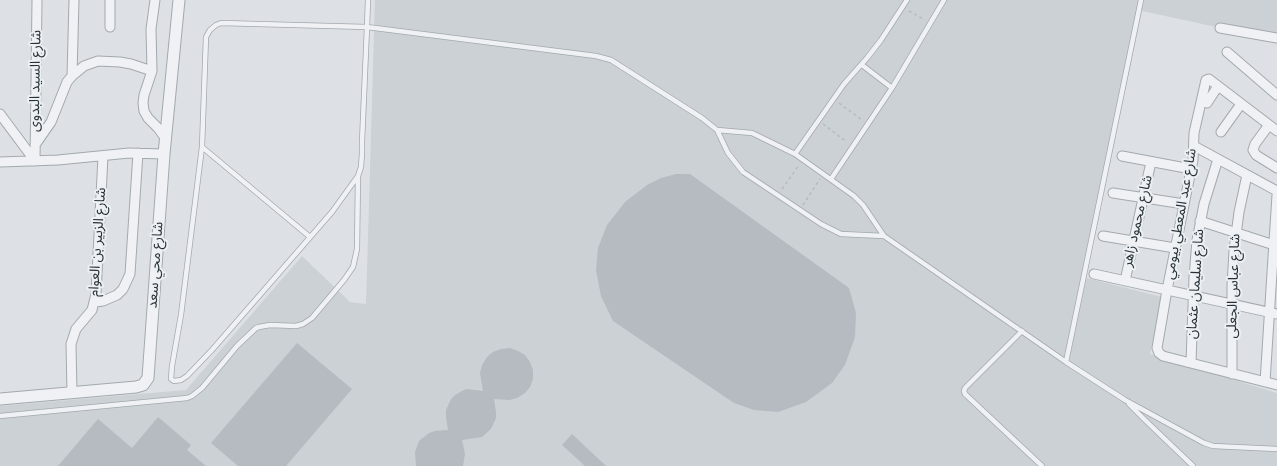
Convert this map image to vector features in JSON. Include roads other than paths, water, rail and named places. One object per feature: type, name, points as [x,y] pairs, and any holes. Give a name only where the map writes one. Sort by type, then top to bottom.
[{"type":"street","name":"شارع السيد البدوى","points":[[35,161],[38,0]]},
{"type":"street","points":[[72,76],[74,0]]},
{"type":"street","points":[[110,0],[110,27]]},
{"type":"street","points":[[155,0],[151,29],[152,71],[144,95],[143,103],[144,111],[166,139]]},
{"type":"street","name":"شارع محي سعد","points":[[0,399],[140,387],[148,378],[164,154],[179,0]]},
{"type":"street","points":[[1220,28],[1277,38]]},
{"type":"street","points":[[1227,52],[1277,95]]},
{"type":"street","points":[[35,145],[51,122],[59,106],[64,89],[72,76],[84,66],[98,61],[126,63],[152,71]]},
{"type":"street","name":"شارع عبد المعطي بيومي","points":[[1191,363],[1163,356],[1159,353],[1157,348],[1191,169],[1194,133],[1205,80],[1209,79],[1218,86]]},
{"type":"street","points":[[1207,103],[1218,86],[1277,131]]},
{"type":"street","points":[[1221,132],[1241,104]]},
{"type":"street","points":[[0,114],[35,161]]},
{"type":"street","points":[[1269,125],[1255,144],[1253,150],[1256,155],[1277,168]]},
{"type":"street","points":[[1194,146],[1277,191]]},
{"type":"street","points":[[0,162],[35,161],[138,153],[164,154]]},
{"type":"street","points":[[95,302],[107,300],[118,295],[123,289],[130,274],[138,153]]},
{"type":"street","name":"شارع الزبير بن العوام","points":[[72,393],[71,344],[76,330],[87,317],[95,302],[103,156]]},
{"type":"street","points":[[1122,156],[1191,169]]},
{"type":"street","name":"شارع سليمان عثمان","points":[[1191,363],[1195,258],[1200,221],[1208,188],[1218,159]]},
{"type":"street","name":"شارع محمود زاهر","points":[[1125,281],[1151,162]]},
{"type":"street","name":"شارع عباس الجعلى","points":[[1232,374],[1232,268],[1235,233],[1247,175]]},
{"type":"street","points":[[1114,193],[1184,204]]},
{"type":"street","points":[[1265,382],[1273,313],[1274,245],[1277,195]]},
{"type":"street","points":[[1200,221],[1274,245]]},
{"type":"street","points":[[1103,236],[1175,248]]},
{"type":"street","points":[[1094,274],[1273,313]]},
{"type":"street","points":[[1191,363],[1277,385]]},
{"type":"lane","points":[[368,0],[367,27],[362,153],[361,167],[358,176],[332,212],[212,350],[187,376],[174,381],[171,379],[172,366],[181,315],[202,147],[206,37],[210,30],[216,25],[228,23],[367,27],[596,56],[611,60],[702,118],[717,130],[728,153],[743,172],[821,224],[841,234],[884,236]]},
{"type":"lane","points":[[795,154],[844,84],[862,65],[881,40],[907,0]]},
{"type":"lane","points":[[831,179],[892,88],[944,0]]},
{"type":"lane","points":[[1066,362],[1141,0]]},
{"type":"lane","points":[[862,65],[892,88]]},
{"type":"lane","points":[[717,130],[752,133],[795,154],[854,196],[863,205],[884,236],[1066,362],[1125,400],[1204,443],[1213,446],[1277,449]]},
{"type":"lane","points":[[202,147],[310,236]]},
{"type":"lane","points":[[0,416],[187,398],[202,388],[237,346],[259,326],[296,326],[304,324],[312,318],[353,267],[357,249],[358,176]]},
{"type":"lane","points":[[1022,331],[965,388],[964,391],[965,394],[1042,466]]},
{"type":"lane","points":[[1125,400],[1146,422],[1194,466]]}]
